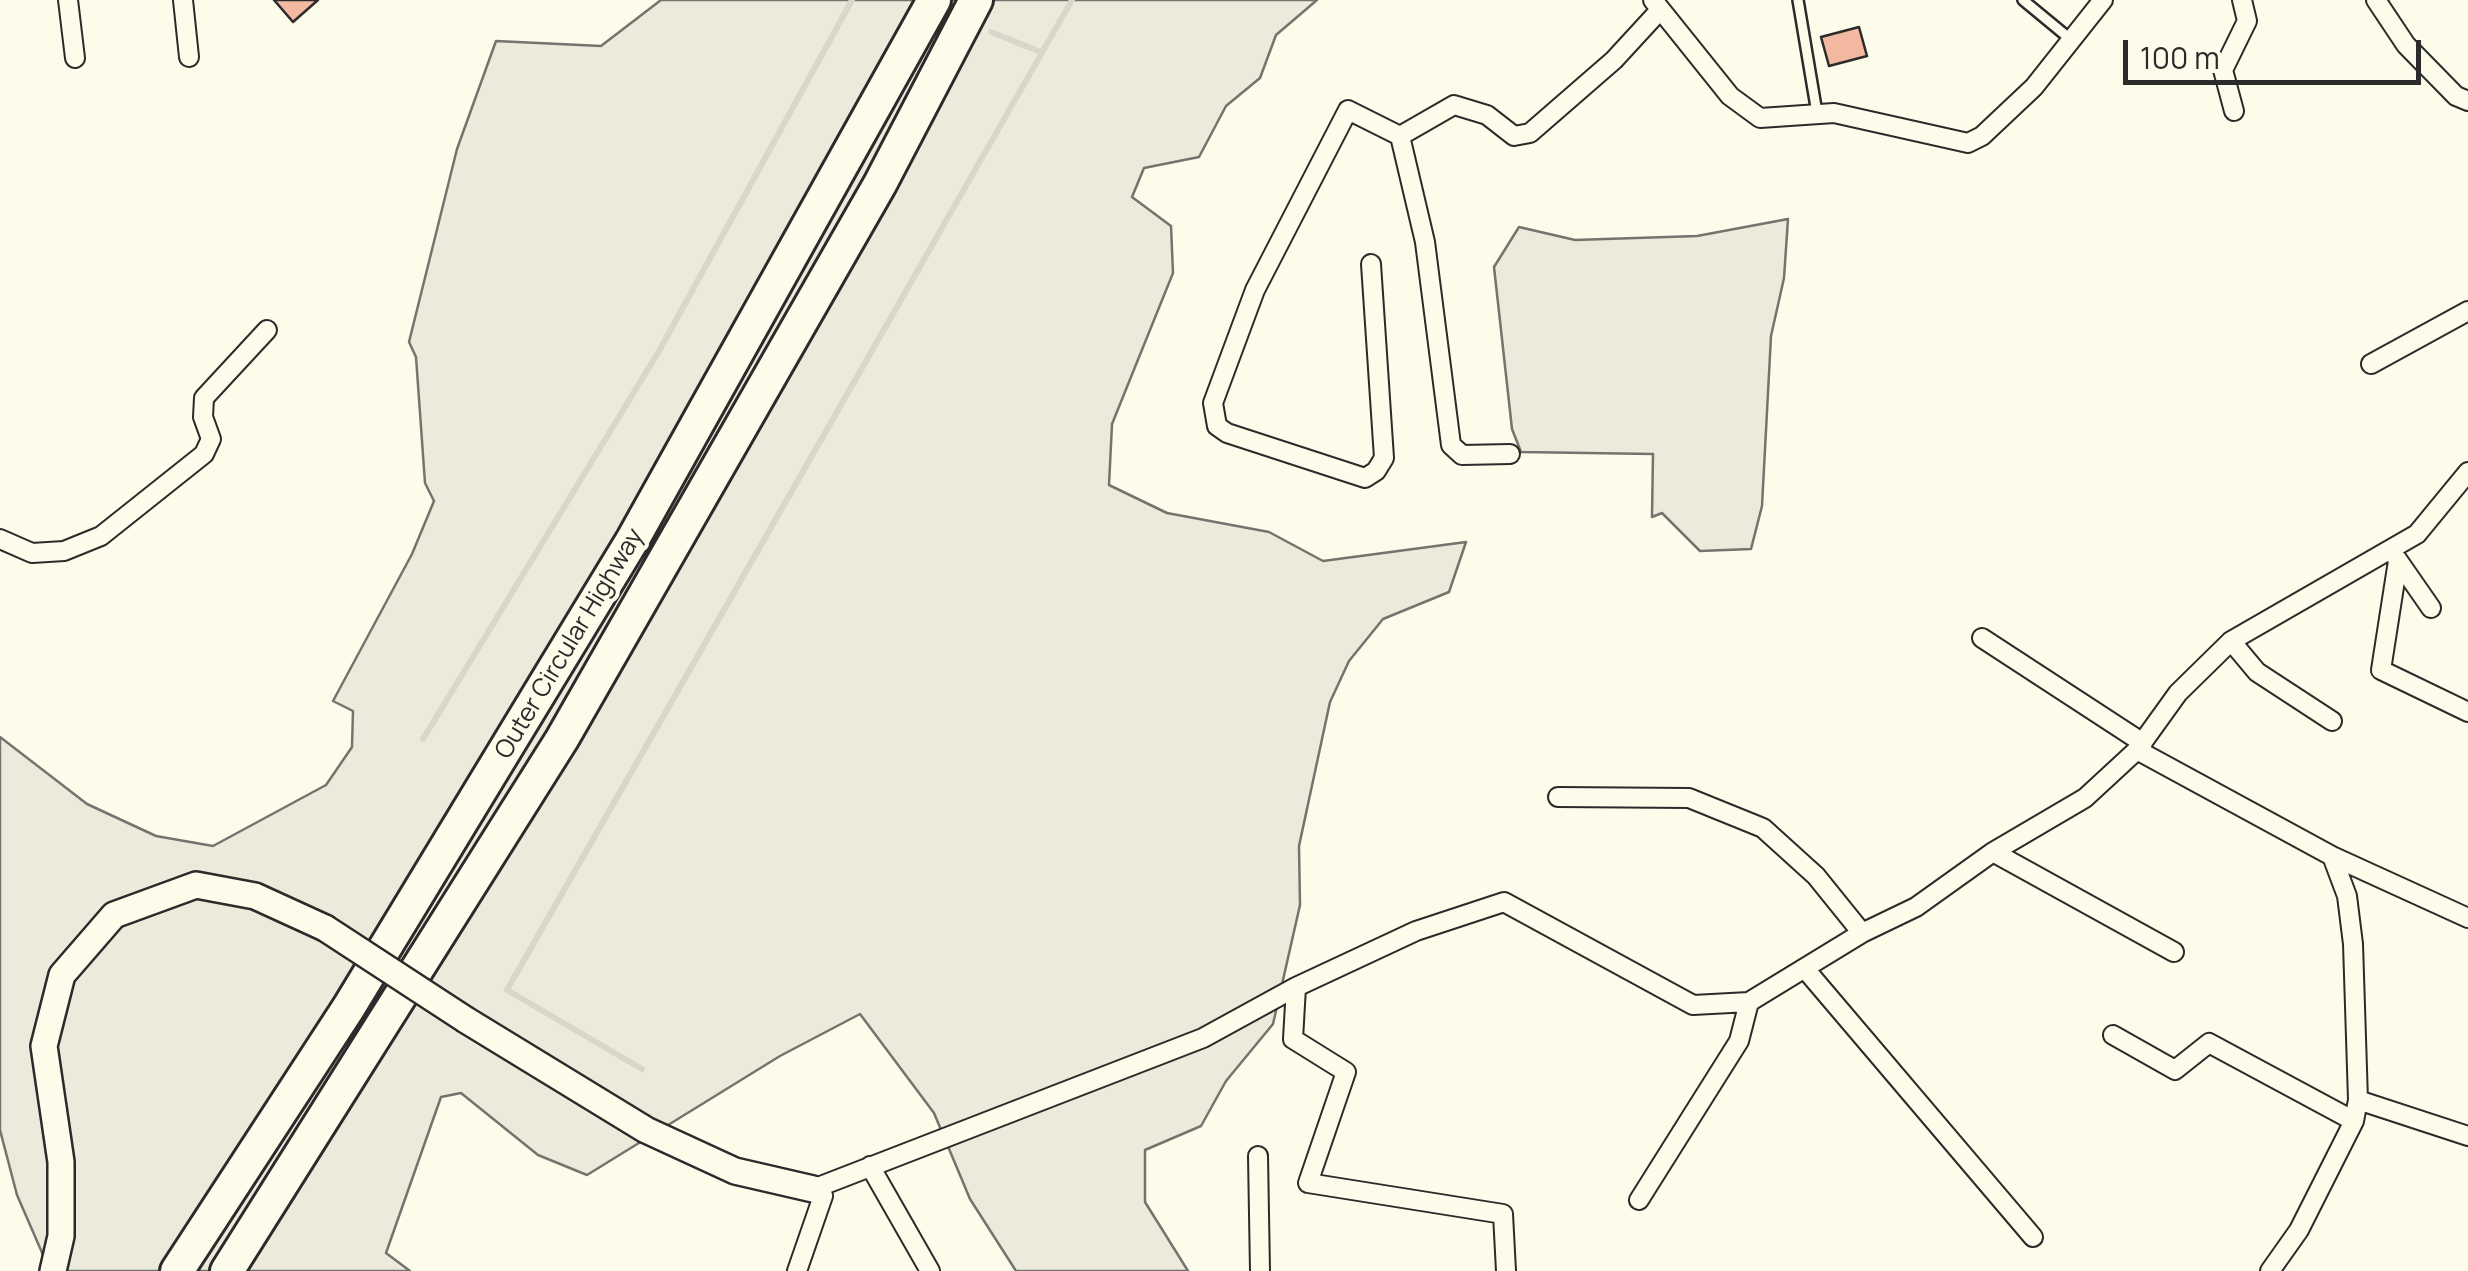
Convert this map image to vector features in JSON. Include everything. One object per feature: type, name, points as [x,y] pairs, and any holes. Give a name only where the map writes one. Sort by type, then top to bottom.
[{"type":"highway","name":"Outer Circular Highway","points":[[177,1271],[349,1006],[633,540],[934,0]]},
{"type":"highway","name":"Outer Circular Highway","points":[[227,1271],[562,739],[880,184],[976,0]]},
{"type":"street","points":[[68,0],[75,58]]},
{"type":"street","points":[[183,0],[189,56]]},
{"type":"street","points":[[1400,136],[1454,105],[1487,115],[1514,136],[1530,133],[1614,60],[1656,5],[1730,96],[1760,118],[1834,113],[1968,142],[1982,136],[2034,87],[2069,38],[2104,0]]},
{"type":"street","points":[[2234,111],[2223,70],[2247,20],[2242,0]]},
{"type":"street","points":[[2376,0],[2406,45],[2456,96],[2468,101]]},
{"type":"street","points":[[1371,264],[1384,458],[1376,471],[1365,478],[1227,433],[1217,426],[1213,402],[1255,290],[1339,120],[1348,110],[1400,136],[1426,242],[1451,445],[1462,455],[1510,454]]},
{"type":"street","points":[[2371,364],[2468,311]]},
{"type":"street","points":[[0,539],[32,553],[64,551],[102,536],[204,454],[210,439],[202,417],[204,398],[267,330]]},
{"type":"street","points":[[813,1188],[1203,1038],[1296,987],[1416,931],[1504,902],[1693,1005],[1749,1002],[1862,933],[1916,907],[1993,852],[2085,798],[2140,747],[2178,693],[2230,642],[2395,556],[2468,472]]},
{"type":"street","points":[[2395,556],[2431,608]]},
{"type":"street","points":[[2395,556],[2382,670],[2468,712]]},
{"type":"street","points":[[1982,638],[2140,747],[2332,856],[2468,918]]},
{"type":"street","points":[[2230,642],[2256,672],[2332,721]]},
{"type":"street","points":[[1558,797],[1690,798],[1763,828],[1816,876],[1862,933]]},
{"type":"street","points":[[1993,852],[2174,952]]},
{"type":"street","points":[[2270,1271],[2300,1230],[2354,1121],[2358,1100],[2353,944],[2347,896],[2332,856]]},
{"type":"street","points":[[53,1271],[60,1236],[61,1162],[44,1046],[62,975],[114,915],[196,885],[255,896],[325,928],[646,1130],[734,1171],[813,1188],[823,1196],[797,1271]]},
{"type":"street","points":[[1806,970],[2033,1236]]},
{"type":"street","points":[[1296,987],[1293,1040],[1346,1072],[1308,1183],[1503,1214],[1506,1271]]},
{"type":"street","points":[[1639,1200],[1740,1041],[1749,1002]]},
{"type":"street","points":[[2113,1035],[2175,1070],[2209,1043],[2354,1121]]},
{"type":"street","points":[[2358,1100],[2468,1136]]},
{"type":"street","points":[[1258,1156],[1260,1271]]},
{"type":"street","points":[[870,1166],[930,1271]]},
{"type":"lane","points":[[1798,0],[1817,113]]},
{"type":"lane","points":[[2023,0],[2069,38]]},
{"type":"shaded area","points":[[661,0],[1317,0],[1276,35],[1260,78],[1226,106],[1199,157],[1144,168],[1132,197],[1171,226],[1173,273],[1112,424],[1109,485],[1167,513],[1269,532],[1323,561],[1466,542],[1449,592],[1383,619],[1349,661],[1330,702],[1299,846],[1300,905],[1273,1024],[1226,1081],[1201,1126],[1145,1150],[1145,1202],[1188,1271],[1016,1271],[970,1199],[934,1113],[860,1014],[780,1056],[587,1175],[538,1155],[461,1093],[441,1097],[386,1253],[410,1271],[50,1271],[17,1195],[0,1130],[0,737],[87,804],[156,836],[213,846],[326,785],[352,747],[353,711],[333,701],[412,554],[434,501],[425,483],[416,357],[409,342],[457,149],[496,41],[601,46]]},
{"type":"shaded area","points":[[1788,219],[1784,278],[1771,336],[1762,506],[1751,549],[1700,551],[1662,513],[1652,517],[1653,454],[1521,452],[1512,429],[1494,267],[1519,227],[1575,240],[1697,236]]},
{"type":"building","points":[[274,0],[318,0],[293,22]]},
{"type":"building","points":[[1859,27],[1867,56],[1829,66],[1821,37]]},
{"type":"waterway","points":[[423,739],[659,351],[852,0]]},
{"type":"waterway","points":[[642,1069],[507,990],[1072,0]]},
{"type":"waterway","points":[[991,32],[1041,52]]}]
